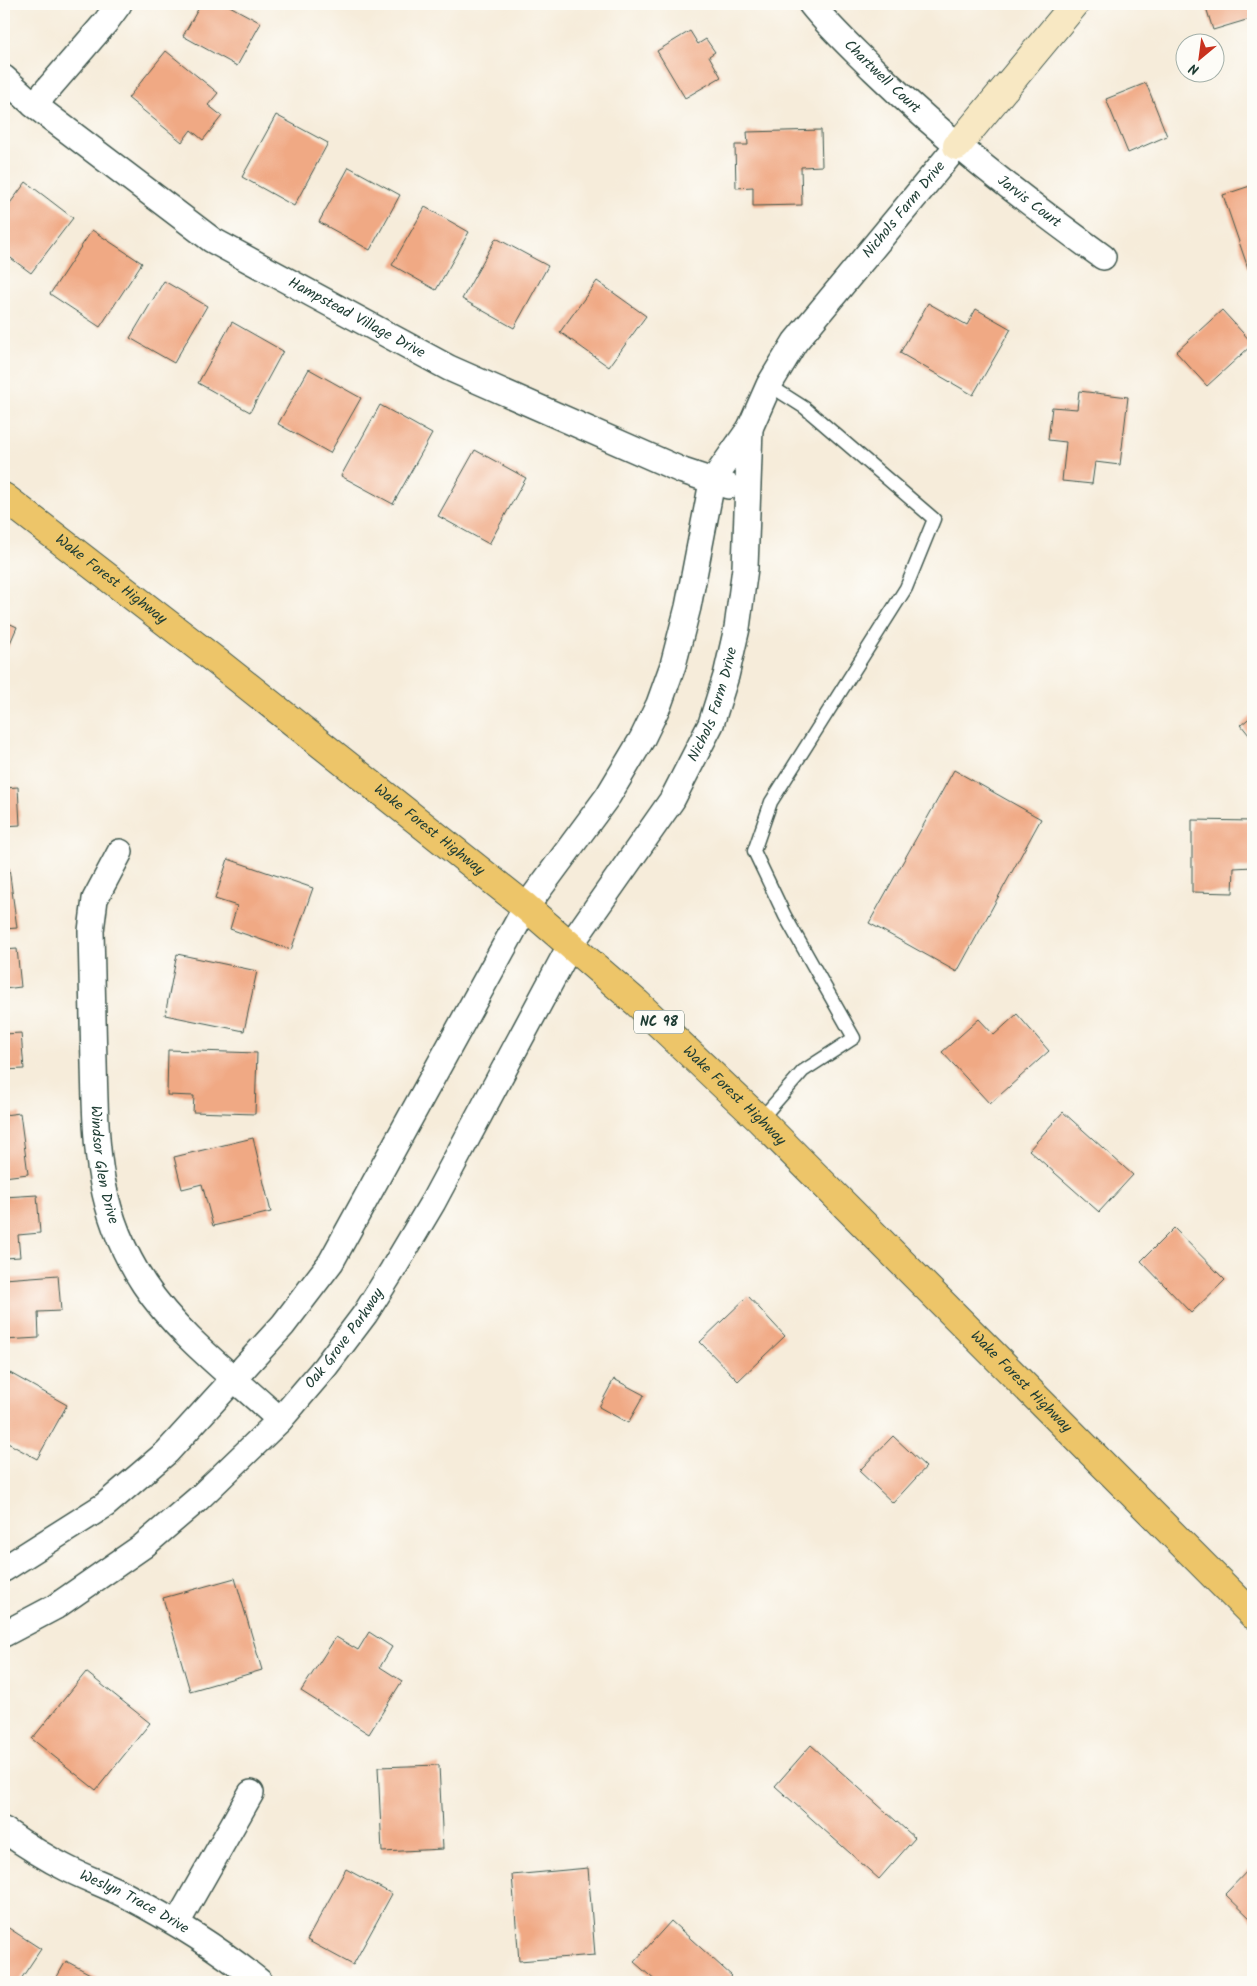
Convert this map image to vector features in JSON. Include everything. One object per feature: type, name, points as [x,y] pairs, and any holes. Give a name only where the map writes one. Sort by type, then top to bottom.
[{"type":"highway","name":"Wake Forest Highway","points":[[4,497],[220,664],[526,907],[637,1002],[760,1120],[1253,1615]]},
{"type":"street","points":[[34,105],[119,4]]},
{"type":"street","name":"Chartwell Court","points":[[812,4],[827,23],[896,92],[957,146]]},
{"type":"street","name":"Nichols Farm Drive","points":[[526,907],[608,796],[642,739],[660,704],[673,665],[688,607],[712,482],[750,428],[769,385],[795,342],[1075,4]]},
{"type":"street","name":"Hampstead Village Drive","points":[[4,78],[34,105],[212,240],[449,368],[712,482],[748,490]]},
{"type":"street","name":"Jarvis Court","points":[[957,146],[1103,257]]},
{"type":"street","name":"Nichols Farm Drive","points":[[571,944],[672,800],[711,724],[726,676],[737,628],[746,568],[750,428]]},
{"type":"street","name":"Windsor Glen Drive","points":[[120,852],[95,899],[90,931],[97,1150],[106,1200],[122,1244],[144,1284],[177,1326],[280,1420]]},
{"type":"street","points":[[4,1569],[105,1505],[167,1452],[283,1325],[331,1262],[526,907]]},
{"type":"street","name":"Oak Grove Parkway","points":[[4,1634],[55,1607],[143,1546],[198,1499],[280,1420],[336,1352],[392,1271],[432,1202],[571,944]]},
{"type":"street","points":[[177,1923],[251,1793]]},
{"type":"street","name":"Weslyn Trace Drive","points":[[4,1830],[29,1848],[66,1868],[123,1894],[177,1923],[233,1960],[260,1982]]},
{"type":"lane","points":[[760,1120],[803,1072],[854,1038],[786,916],[754,851],[772,802],[906,588],[934,518],[805,408],[769,385]]},
{"type":"building","points":[[201,4],[226,4],[261,23],[237,66],[183,36]]},
{"type":"building","points":[[1205,4],[1253,4],[1253,18],[1213,30]]},
{"type":"building","points":[[690,31],[698,44],[706,39],[715,52],[709,56],[721,77],[685,98],[657,51]]},
{"type":"building","points":[[166,51],[218,93],[208,105],[222,116],[203,140],[191,130],[182,142],[128,98]]},
{"type":"building","points":[[1146,83],[1167,136],[1128,153],[1106,99]]},
{"type":"building","points":[[276,115],[328,143],[294,206],[242,177]]},
{"type":"building","points":[[821,130],[822,166],[801,167],[802,205],[753,206],[753,187],[736,188],[735,145],[748,145],[747,132]]},
{"type":"building","points":[[349,167],[400,195],[370,250],[319,222]]},
{"type":"building","points":[[26,182],[73,218],[31,273],[4,253],[4,211]]},
{"type":"building","points":[[1253,185],[1253,270],[1249,271],[1223,195]]},
{"type":"building","points":[[425,207],[469,232],[436,290],[392,265]]},
{"type":"building","points":[[92,230],[142,263],[100,327],[50,294]]},
{"type":"building","points":[[496,238],[548,266],[514,328],[462,299]]},
{"type":"building","points":[[164,281],[207,306],[174,363],[130,338]]},
{"type":"building","points":[[597,281],[646,316],[609,367],[560,332]]},
{"type":"building","points":[[928,303],[967,325],[976,309],[1011,329],[973,395],[900,353]]},
{"type":"building","points":[[1222,310],[1253,344],[1207,386],[1176,352]]},
{"type":"building","points":[[232,322],[283,351],[250,412],[198,383]]},
{"type":"building","points":[[309,369],[361,398],[330,453],[278,424]]},
{"type":"building","points":[[1079,391],[1128,397],[1120,465],[1095,462],[1092,484],[1062,481],[1066,442],[1048,440],[1052,407],[1077,409]]},
{"type":"building","points":[[380,405],[432,434],[393,504],[341,476]]},
{"type":"building","points":[[475,450],[526,478],[489,544],[438,516]]},
{"type":"building","points":[[4,621],[17,627],[4,657]]},
{"type":"building","points":[[1253,715],[1253,740],[1241,725]]},
{"type":"building","points":[[954,770],[1041,819],[957,972],[869,923]]},
{"type":"building","points":[[18,787],[20,825],[4,826],[4,788]]},
{"type":"building","points":[[1192,820],[1253,821],[1253,867],[1234,868],[1233,893],[1192,892]]},
{"type":"building","points":[[228,859],[313,888],[291,950],[230,929],[237,906],[215,899]]},
{"type":"building","points":[[4,868],[9,868],[17,928],[4,929]]},
{"type":"building","points":[[17,949],[21,987],[4,989],[4,950]]},
{"type":"building","points":[[177,954],[257,971],[244,1031],[165,1015]]},
{"type":"building","points":[[1017,1014],[1049,1051],[990,1104],[942,1052],[979,1019],[994,1035]]},
{"type":"building","points":[[21,1033],[24,1069],[4,1070],[4,1034]]},
{"type":"building","points":[[168,1050],[257,1053],[255,1114],[193,1112],[194,1096],[167,1095]]},
{"type":"building","points":[[1063,1112],[1133,1175],[1099,1212],[1029,1150]]},
{"type":"building","points":[[20,1113],[28,1174],[4,1177],[4,1115]]},
{"type":"building","points":[[253,1138],[271,1212],[213,1226],[202,1184],[182,1189],[174,1157]]},
{"type":"building","points":[[37,1195],[40,1233],[18,1235],[20,1257],[4,1258],[4,1197]]},
{"type":"building","points":[[1174,1228],[1225,1280],[1191,1313],[1141,1261]]},
{"type":"building","points":[[58,1275],[61,1311],[38,1312],[39,1338],[4,1340],[4,1279]]},
{"type":"building","points":[[748,1296],[785,1336],[738,1381],[700,1342]]},
{"type":"building","points":[[10,1373],[67,1405],[37,1459],[4,1441],[4,1384]]},
{"type":"building","points":[[614,1379],[644,1395],[628,1423],[599,1407]]},
{"type":"building","points":[[893,1436],[926,1467],[893,1503],[859,1471]]},
{"type":"building","points":[[235,1578],[262,1670],[190,1691],[163,1598]]},
{"type":"building","points":[[369,1632],[392,1647],[380,1667],[402,1681],[369,1734],[301,1691],[336,1637],[358,1650]]},
{"type":"building","points":[[86,1672],[150,1723],[96,1790],[32,1739]]},
{"type":"building","points":[[811,1745],[915,1838],[879,1879],[775,1786]]},
{"type":"building","points":[[439,1765],[443,1849],[382,1852],[378,1767]]},
{"type":"building","points":[[1253,1865],[1253,1921],[1225,1894]]},
{"type":"building","points":[[588,1868],[595,1955],[519,1961],[512,1875]]},
{"type":"building","points":[[346,1869],[392,1894],[353,1965],[307,1940]]},
{"type":"building","points":[[671,1921],[732,1976],[726,1982],[657,1982],[634,1962]]},
{"type":"building","points":[[4,1925],[41,1949],[19,1982],[4,1982]]},
{"type":"building","points":[[66,1961],[105,1982],[54,1982]]}]
